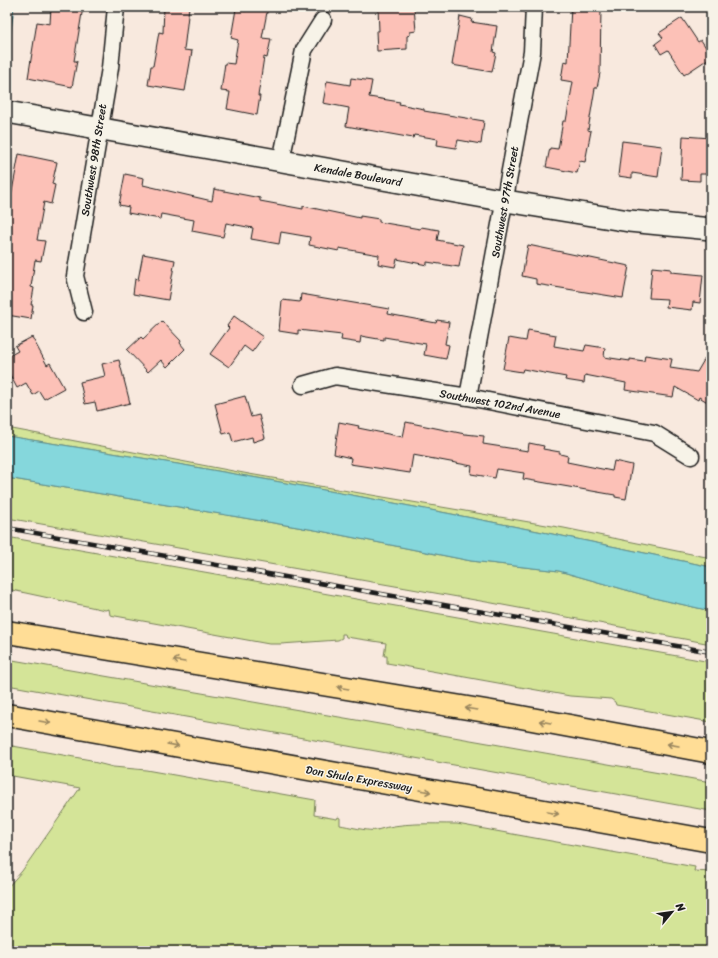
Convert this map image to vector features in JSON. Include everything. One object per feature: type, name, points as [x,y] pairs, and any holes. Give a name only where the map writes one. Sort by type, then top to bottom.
[{"type":"highway","points":[[7,618],[83,646]]},
{"type":"highway","points":[[7,632],[83,646],[510,715],[711,752]]},
{"type":"highway","name":"Don Shula Expressway","points":[[7,715],[711,841]]},
{"type":"street","name":"Southwest 98th Street","points":[[84,312],[75,276],[113,44],[116,7]]},
{"type":"street","name":"Southwest 97th Street","points":[[468,397],[506,201],[532,52],[534,7]]},
{"type":"street","points":[[281,161],[304,50],[323,20]]},
{"type":"street","name":"Kendale Boulevard","points":[[7,112],[506,201],[629,221],[711,230]]},
{"type":"street","name":"Southwest 102nd Avenue","points":[[303,385],[335,376],[468,397],[654,433],[691,456]]},
{"type":"green space","points":[[7,428],[249,474],[564,528],[711,558],[711,567],[448,513],[184,465],[7,436]]},
{"type":"green space","points":[[7,478],[315,530],[471,561],[559,571],[658,599],[711,611],[711,644],[492,603],[7,518]]},
{"type":"green space","points":[[7,537],[711,662],[711,722],[616,705],[611,699],[570,696],[387,663],[387,656],[384,656],[386,643],[346,637],[345,634],[342,634],[342,638],[338,640],[269,644],[110,615],[109,609],[105,610],[7,589]]},
{"type":"green space","points":[[7,659],[711,782],[711,811],[7,685]]},
{"type":"green space","points":[[7,745],[91,760],[93,762],[113,767],[146,770],[315,800],[314,815],[337,819],[338,817],[340,818],[340,825],[358,829],[374,830],[406,825],[457,824],[695,867],[694,871],[711,872],[711,951],[7,951],[7,888],[22,871],[80,788],[7,775]]},
{"type":"water","points":[[7,7],[14,7],[7,61]]},
{"type":"water","points":[[7,436],[184,465],[448,513],[711,567],[711,611],[658,599],[559,571],[471,561],[315,530],[7,478]]},
{"type":"building","points":[[51,7],[83,7],[74,61],[77,61],[72,87],[28,78],[37,22],[50,24]]},
{"type":"building","points":[[164,7],[189,7],[184,50],[192,51],[185,91],[148,85],[159,32],[163,33]]},
{"type":"building","points":[[246,7],[268,7],[262,38],[271,39],[267,58],[264,57],[258,96],[260,96],[257,115],[227,109],[230,92],[221,91],[225,63],[234,64],[238,40],[231,38],[236,9],[246,11]]},
{"type":"building","points":[[378,7],[414,7],[416,31],[410,32],[410,35],[407,36],[407,49],[377,51],[376,31],[379,31]]},
{"type":"building","points":[[571,7],[601,8],[600,73],[597,88],[595,88],[588,130],[591,131],[585,162],[580,161],[577,173],[546,167],[550,148],[558,149],[563,121],[566,121],[573,82],[561,80],[564,61],[568,62]]},
{"type":"building","points":[[460,16],[472,19],[471,22],[497,26],[493,52],[496,53],[492,72],[452,65]]},
{"type":"building","points":[[682,18],[698,42],[701,40],[711,55],[711,57],[684,75],[668,50],[661,54],[655,44],[663,38],[659,33]]},
{"type":"building","points":[[351,78],[372,81],[369,97],[400,102],[399,104],[424,109],[424,111],[484,121],[481,144],[458,140],[456,148],[437,145],[438,139],[414,135],[413,138],[346,126],[349,108],[323,103],[327,81],[350,85]]},
{"type":"building","points":[[683,136],[711,138],[711,174],[700,174],[700,181],[681,180]]},
{"type":"building","points":[[622,141],[662,146],[658,177],[632,173],[632,178],[618,176]]},
{"type":"building","points":[[19,154],[57,162],[52,184],[55,185],[51,204],[44,202],[37,240],[45,241],[41,261],[35,260],[31,287],[34,288],[31,305],[33,305],[31,319],[7,315],[7,218]]},
{"type":"building","points":[[125,174],[144,178],[143,185],[212,201],[214,189],[260,198],[260,201],[303,209],[303,206],[360,218],[360,216],[379,219],[379,222],[420,229],[421,227],[439,230],[437,240],[463,245],[459,267],[427,262],[427,265],[397,259],[395,267],[378,264],[379,255],[339,248],[339,251],[309,245],[310,237],[281,232],[279,244],[251,239],[253,228],[226,223],[223,237],[192,231],[194,220],[161,214],[160,219],[128,213],[129,207],[119,205]]},
{"type":"building","points":[[528,245],[629,266],[623,298],[536,284],[536,279],[522,276]]},
{"type":"building","points":[[143,254],[175,260],[168,300],[133,294],[135,279],[138,280]]},
{"type":"building","points":[[652,267],[671,269],[671,272],[703,275],[700,303],[693,302],[692,310],[666,307],[667,299],[649,298]]},
{"type":"building","points":[[301,294],[389,309],[388,314],[436,323],[437,320],[449,322],[445,344],[449,345],[446,359],[424,355],[426,344],[384,337],[384,340],[361,336],[360,343],[341,340],[342,335],[298,330],[298,334],[279,331],[282,300],[300,302]]},
{"type":"building","points":[[234,316],[263,337],[252,352],[244,346],[229,367],[210,354],[229,328],[227,326]]},
{"type":"building","points":[[162,321],[181,341],[180,343],[185,349],[167,367],[161,360],[148,372],[127,350],[141,337],[143,339]]},
{"type":"building","points":[[528,330],[556,335],[554,346],[584,351],[586,345],[605,348],[604,357],[630,361],[630,359],[644,361],[645,355],[672,359],[670,368],[697,372],[711,348],[711,404],[699,397],[698,400],[675,387],[673,397],[625,390],[626,383],[585,375],[584,383],[565,380],[566,377],[523,369],[522,372],[503,369],[509,338],[526,341]]},
{"type":"building","points":[[32,337],[47,365],[50,363],[64,388],[44,399],[39,391],[33,395],[26,383],[17,388],[7,369],[7,357],[18,351],[15,346]]},
{"type":"building","points":[[119,360],[130,403],[97,411],[95,402],[85,404],[80,382],[105,376],[102,364]]},
{"type":"building","points":[[245,396],[251,417],[259,415],[265,438],[253,442],[252,437],[233,442],[230,432],[223,434],[215,404]]},
{"type":"building","points":[[339,422],[359,426],[358,428],[403,437],[406,422],[465,434],[484,436],[483,444],[528,451],[529,443],[544,446],[543,449],[560,452],[560,454],[568,456],[567,462],[612,471],[614,461],[632,465],[626,499],[615,497],[615,495],[523,479],[524,473],[497,469],[495,478],[471,474],[472,466],[413,455],[410,473],[350,464],[351,458],[334,454]]},
{"type":"railway","points":[[7,528],[711,652]]}]
